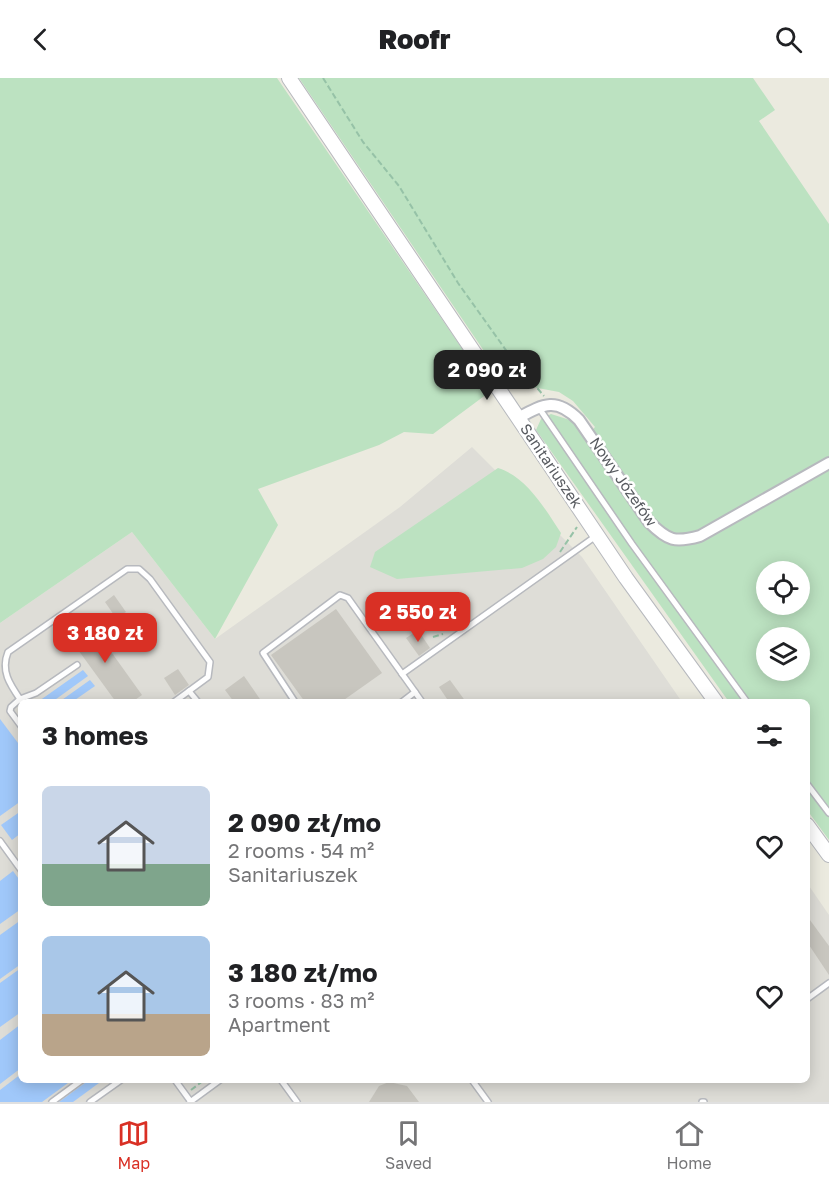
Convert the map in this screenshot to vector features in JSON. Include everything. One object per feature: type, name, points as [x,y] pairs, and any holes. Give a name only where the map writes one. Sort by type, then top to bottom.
[{"type":"street","name":"Sanitariuszek","points":[[289,78],[597,535],[714,699]]},
{"type":"street","points":[[518,418],[538,407],[553,404]]},
{"type":"street","name":"Nowy Józefów","points":[[553,404],[568,409],[579,420],[649,522],[662,535],[679,542],[700,536],[829,463]]},
{"type":"street","points":[[810,829],[829,855]]},
{"type":"lane","points":[[538,407],[632,544],[745,699]]},
{"type":"lane","points":[[402,674],[597,535]]},
{"type":"lane","points":[[20,699],[3,669],[8,652],[127,569],[139,569],[150,579],[210,662],[208,677],[178,699]]},
{"type":"lane","points":[[293,699],[263,653],[340,595],[348,598],[420,699]]},
{"type":"lane","points":[[23,699],[36,693],[76,665]]},
{"type":"lane","points":[[189,691],[196,699]]},
{"type":"lane","points":[[406,699],[415,692]]},
{"type":"lane","points":[[18,702],[11,707],[10,711],[18,722]]},
{"type":"lane","points":[[810,788],[829,813]]},
{"type":"lane","points":[[0,842],[18,866]]},
{"type":"lane","points":[[810,997],[829,983]]},
{"type":"lane","points":[[52,1102],[78,1083]]},
{"type":"lane","points":[[90,1102],[117,1083]]},
{"type":"lane","points":[[177,1083],[190,1102],[216,1083]]},
{"type":"lane","points":[[283,1083],[297,1102]]},
{"type":"lane","points":[[474,1083],[488,1102]]},
{"type":"path","points":[[323,78],[363,142],[399,186],[465,292],[513,360],[533,385],[553,404]]},
{"type":"shaded area","points":[[472,447],[582,557],[680,699],[18,699],[18,1083],[810,1083],[810,887],[829,915],[829,1102],[0,1102],[0,623],[132,532],[215,639],[400,507]]},
{"type":"green space","points":[[0,78],[277,78],[491,391],[433,434],[404,432],[379,445],[258,489],[278,525],[215,639],[132,532],[0,623]]},
{"type":"green space","points":[[299,78],[753,78],[775,110],[759,121],[829,224],[829,840],[810,814],[810,699],[727,699],[536,430],[541,419],[551,414],[570,420],[586,437],[595,427],[573,401],[559,392],[505,382]]},
{"type":"green space","points":[[498,468],[508,472],[526,486],[542,504],[561,533],[556,547],[543,559],[522,568],[397,579],[370,567],[375,552]]},
{"type":"water","points":[[83,670],[88,676],[56,699],[42,699]]},
{"type":"water","points":[[90,680],[95,686],[76,699],[63,699]]},
{"type":"water","points":[[0,719],[18,743],[18,803],[0,816]]},
{"type":"water","points":[[18,813],[18,835],[12,840],[1,825]]},
{"type":"water","points":[[13,871],[18,878],[18,911],[0,924],[0,881]]},
{"type":"water","points":[[18,922],[18,966],[0,979],[0,935]]},
{"type":"water","points":[[18,970],[18,1014],[0,1027],[0,983]]},
{"type":"water","points":[[18,1026],[18,1070],[0,1084],[0,1040]]},
{"type":"water","points":[[18,1076],[18,1083],[68,1083],[42,1102],[0,1102],[0,1090]]},
{"type":"water","points":[[85,1083],[99,1083],[73,1102],[59,1102]]},
{"type":"building","points":[[114,595],[126,612],[116,618],[105,602]]},
{"type":"building","points":[[336,609],[382,673],[345,699],[303,699],[271,655]]},
{"type":"building","points":[[89,621],[142,695],[136,699],[114,699],[68,636]]},
{"type":"building","points":[[418,630],[430,648],[419,656],[406,638]]},
{"type":"building","points":[[178,669],[189,685],[175,695],[164,678]]},
{"type":"building","points":[[244,676],[260,699],[232,699],[225,690]]},
{"type":"building","points":[[450,680],[464,699],[447,699],[439,687]]},
{"type":"building","points":[[810,920],[829,946],[829,975],[810,946]]},
{"type":"building","points":[[394,1083],[407,1086],[419,1102],[369,1102],[379,1086]]}]
